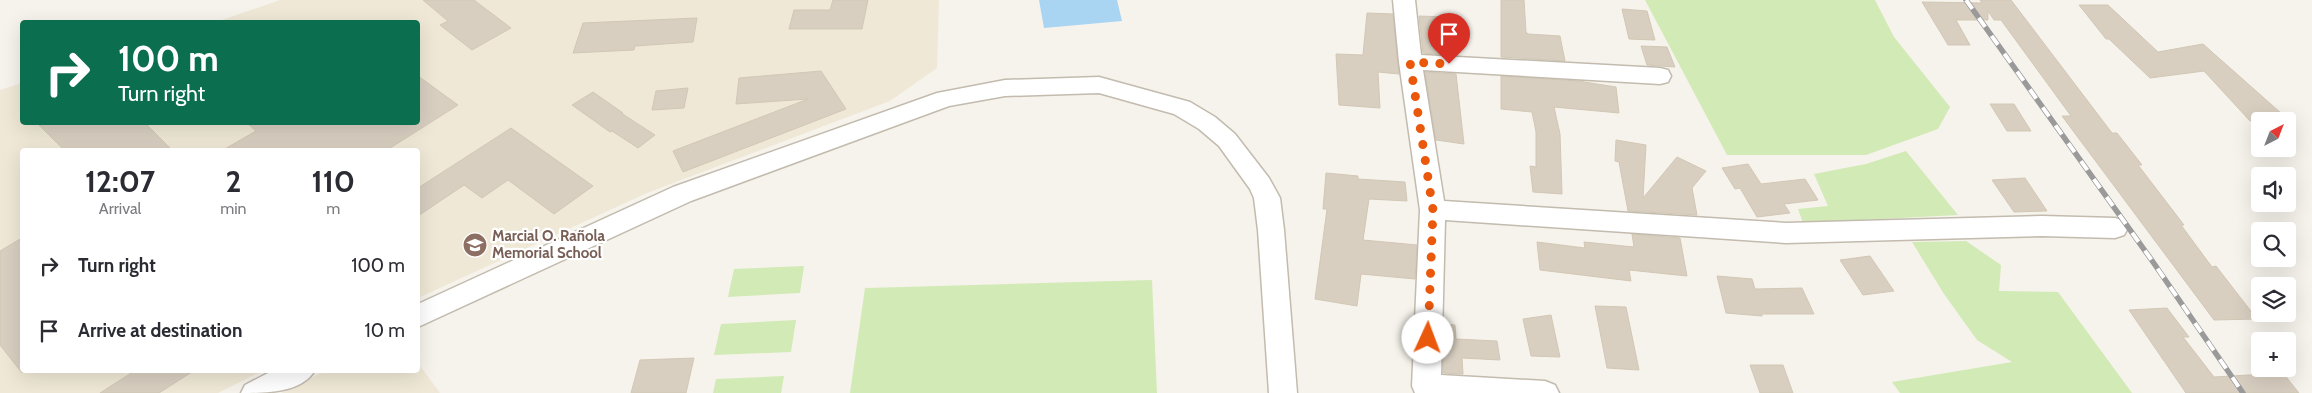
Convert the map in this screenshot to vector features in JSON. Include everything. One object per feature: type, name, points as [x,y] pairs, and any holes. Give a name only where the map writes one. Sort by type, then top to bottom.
[{"type":"street","points":[[1404,0],[1410,62],[1433,210],[1426,386],[1545,393]]},
{"type":"street","points":[[1410,62],[1660,76]]},
{"type":"street","points":[[420,315],[682,194],[945,99],[1005,88],[1099,85],[1182,108],[1207,122],[1227,140],[1260,184],[1266,198],[1270,230],[1283,393]]},
{"type":"street","points":[[1433,210],[1786,233],[2042,226],[2114,228]]},
{"type":"street","points":[[255,393],[295,373]]},
{"type":"shaded area","name":"Marcial O. Rañola Memorial School","points":[[280,0],[939,0],[937,68],[890,101],[647,193],[420,297],[420,148],[20,148],[20,373],[258,373],[218,393],[0,393],[0,90],[20,84],[20,125],[420,125],[420,20],[222,20]]},
{"type":"shaded area","points":[[420,366],[440,393],[281,393],[321,373],[420,373]]},
{"type":"green space","points":[[1645,0],[1875,0],[1894,37],[1950,107],[1938,129],[1866,155],[1727,155]]},
{"type":"green space","points":[[1906,151],[1958,215],[1803,223],[1798,209],[1828,206],[1814,174],[1866,164]]},
{"type":"green space","points":[[1966,241],[2001,265],[1999,291],[2058,292],[2132,393],[1900,393],[1892,382],[2012,362],[1977,340],[1944,294],[1912,242]]},
{"type":"green space","points":[[804,266],[800,293],[728,297],[734,269]]},
{"type":"green space","points":[[1152,280],[1157,393],[850,393],[865,288]]},
{"type":"green space","points":[[796,320],[791,352],[714,355],[721,324]]},
{"type":"green space","points":[[784,376],[781,393],[713,393],[716,379]]},
{"type":"water","points":[[1039,0],[1117,0],[1122,21],[1044,28]]},
{"type":"building","points":[[423,0],[474,0],[511,28],[472,50],[440,25],[448,21]]},
{"type":"building","points":[[833,0],[868,0],[862,29],[789,29],[794,10],[830,10]]},
{"type":"building","points":[[1501,0],[1524,0],[1526,32],[1528,34],[1560,36],[1565,61],[1501,57]]},
{"type":"building","points":[[1980,0],[2011,0],[2112,133],[2117,133],[2142,165],[2138,165],[2184,225],[2181,225],[2212,267],[2216,266],[2251,311],[2251,319],[2214,320],[2062,116],[2071,116],[2001,20],[1994,20],[1988,11],[1988,20],[1956,20],[1970,45],[1948,45],[1922,2],[1982,3]]},
{"type":"building","points":[[2079,5],[2108,5],[2158,52],[2203,44],[2280,112],[2251,112],[2250,121],[2204,71],[2150,78],[2109,39],[2106,39]]},
{"type":"building","points":[[1622,9],[1647,11],[1655,40],[1629,39]]},
{"type":"building","points":[[1367,13],[1393,14],[1399,74],[1378,72],[1380,108],[1339,105],[1336,54],[1363,55]]},
{"type":"building","points":[[1419,16],[1445,17],[1449,55],[1423,53]]},
{"type":"building","points":[[697,18],[693,42],[635,46],[634,50],[573,53],[583,23]]},
{"type":"building","points":[[1641,46],[1667,47],[1675,67],[1647,65]]},
{"type":"building","points":[[821,71],[846,109],[683,172],[673,151],[808,99],[736,104],[739,78]]},
{"type":"building","points":[[1425,72],[1456,74],[1464,144],[1436,140]]},
{"type":"building","points":[[1501,76],[1578,81],[1616,87],[1619,113],[1554,107],[1560,134],[1562,194],[1533,192],[1530,166],[1536,167],[1536,132],[1532,112],[1501,109]]},
{"type":"building","points":[[420,77],[458,105],[390,148],[226,148],[256,131],[249,125],[420,125]]},
{"type":"building","points":[[688,88],[684,108],[652,110],[656,91]]},
{"type":"building","points":[[593,92],[655,135],[638,148],[612,131],[610,132],[572,105]]},
{"type":"building","points":[[1990,104],[2014,104],[2031,131],[2007,131]]},
{"type":"building","points":[[39,125],[147,125],[170,148],[62,148]]},
{"type":"building","points":[[511,128],[593,186],[554,214],[508,180],[482,198],[464,185],[420,215],[420,187]]},
{"type":"building","points":[[1616,140],[1646,145],[1643,198],[1677,157],[1706,171],[1692,188],[1697,215],[1628,211],[1619,162],[1615,161]]},
{"type":"building","points":[[1748,164],[1761,184],[1805,179],[1818,200],[1784,204],[1790,213],[1757,217],[1740,188],[1735,189],[1722,168]]},
{"type":"building","points":[[1326,173],[1358,176],[1358,179],[1405,182],[1407,201],[1369,199],[1363,240],[1417,245],[1415,279],[1361,274],[1357,306],[1315,299],[1327,209],[1323,209]]},
{"type":"building","points":[[2025,178],[2047,211],[2014,212],[1992,180]]},
{"type":"building","points":[[1632,234],[1680,238],[1687,276],[1629,270],[1631,281],[1540,270],[1537,242],[1585,248],[1584,242],[1634,247]]},
{"type":"building","points":[[20,239],[20,370],[0,345],[0,251]]},
{"type":"building","points":[[1870,256],[1894,291],[1863,295],[1840,260]]},
{"type":"building","points":[[1717,276],[1752,279],[1755,289],[1802,288],[1814,314],[1762,314],[1762,316],[1726,313]]},
{"type":"building","points":[[1595,306],[1626,307],[1639,370],[1607,368]]},
{"type":"building","points":[[2167,308],[2189,337],[2183,337],[2214,377],[2251,375],[2251,377],[2286,377],[2299,393],[2186,393],[2129,310]]},
{"type":"building","points":[[1551,315],[1560,357],[1531,356],[1523,319]]},
{"type":"building","points":[[1444,324],[1455,325],[1456,339],[1497,341],[1500,360],[1462,358],[1463,374],[1443,373]]},
{"type":"building","points":[[694,358],[686,393],[631,393],[640,360]]},
{"type":"building","points":[[1750,365],[1783,365],[1793,393],[1760,393]]},
{"type":"building","points":[[131,373],[190,373],[159,393],[100,393]]},
{"type":"railway","points":[[1966,0],[2153,262],[2243,393]]},
{"type":"place","name":"Marcial O. Rañola Memorial School","points":[[475,245]]},
{"type":"route","points":[[1428,338],[1433,210],[1410,62],[1449,64]]}]
